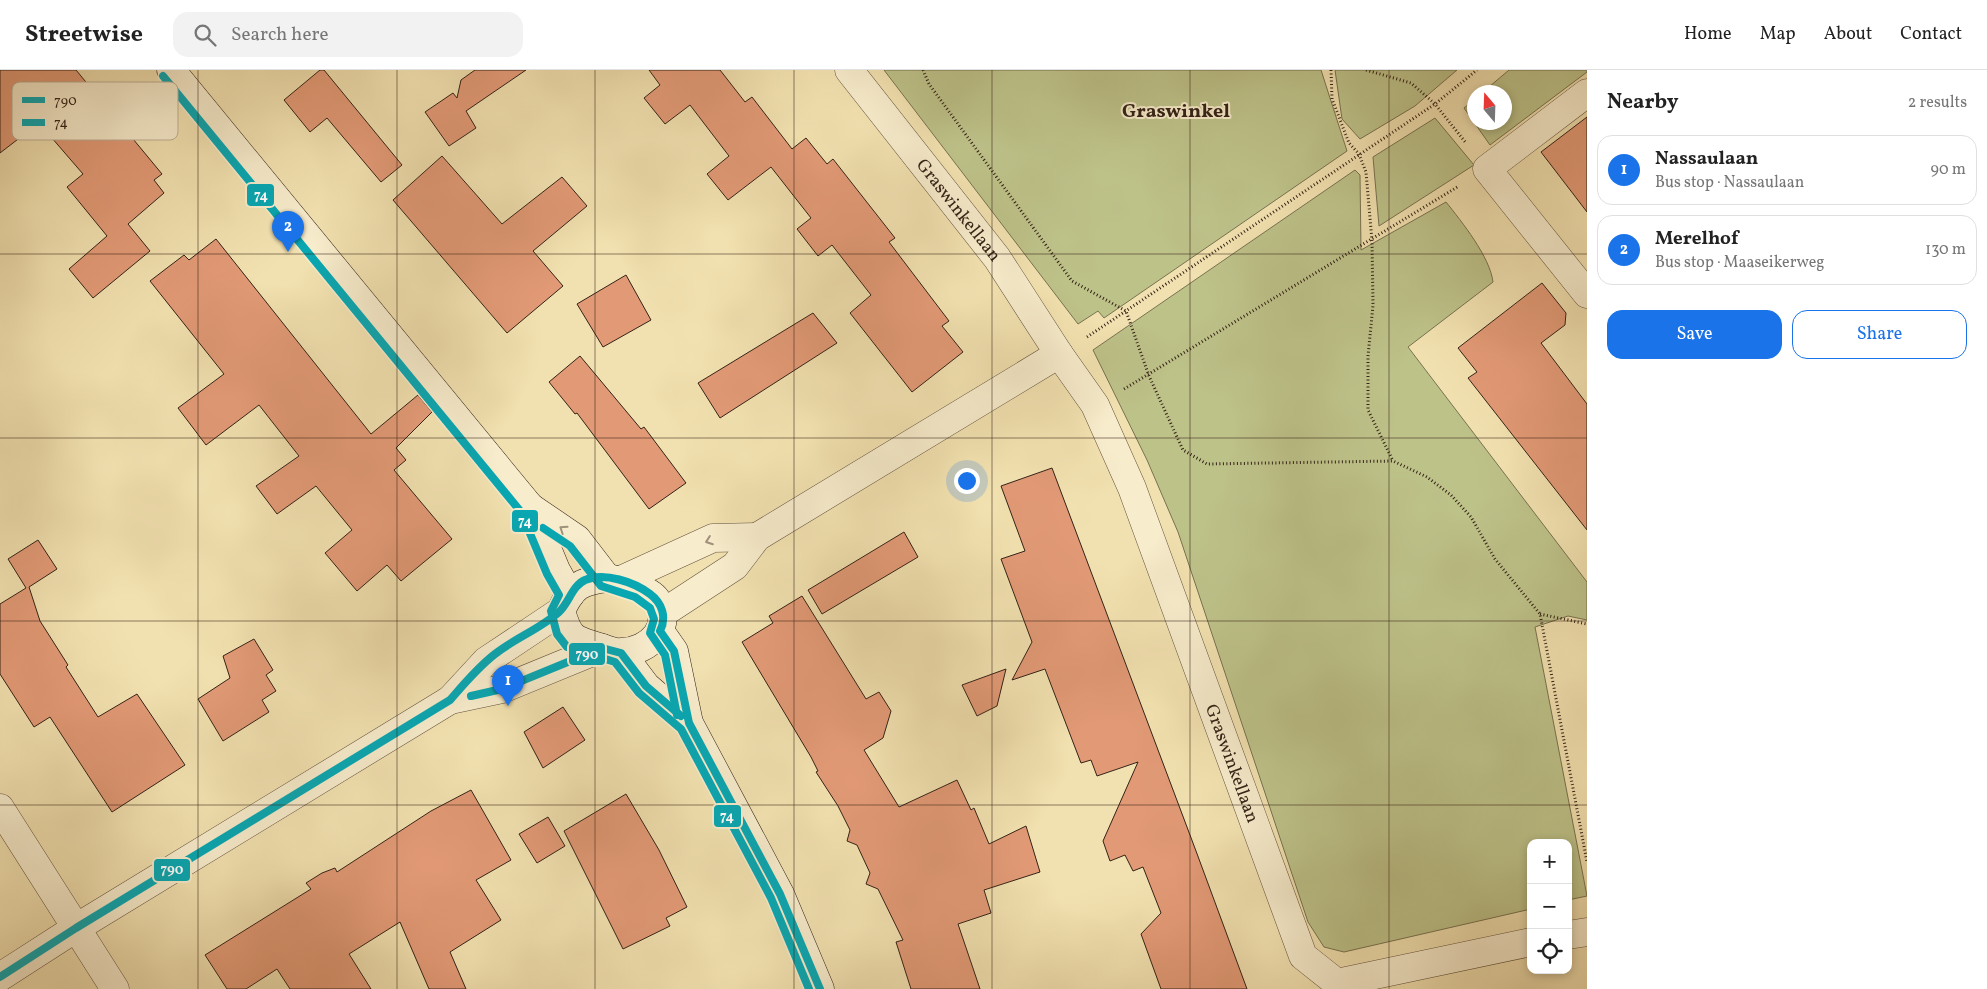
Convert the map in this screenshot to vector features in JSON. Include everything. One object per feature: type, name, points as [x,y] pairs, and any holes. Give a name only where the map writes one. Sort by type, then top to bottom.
[{"type":"street","points":[[171,70],[530,507],[578,539],[614,579],[655,597],[661,622],[674,651],[689,723],[780,894],[820,989]]},
{"type":"street","name":"Graswinkellaan","points":[[849,70],[997,258],[1059,354],[1095,405],[1132,488],[1303,956],[1337,983],[1527,943]]},
{"type":"street","points":[[1587,93],[1487,169],[1587,294]]},
{"type":"street","points":[[450,700],[502,689],[612,650],[649,644],[661,622],[735,566],[757,537],[1059,354]]},
{"type":"street","points":[[530,507],[556,570],[565,603],[566,630],[574,640],[612,650],[646,686],[689,723]]},
{"type":"street","points":[[0,977],[76,928],[450,700],[486,661],[565,603],[586,580],[614,579],[714,538],[757,537]]},
{"type":"street","points":[[0,808],[115,989]]},
{"type":"street","points":[[1572,934],[1587,932]]},
{"type":"path","points":[[923,70],[929,84],[1072,280],[1126,311],[1149,376],[1183,450],[1207,464],[1393,461],[1427,477],[1452,495],[1471,517],[1495,559],[1540,614],[1587,862]]},
{"type":"path","points":[[1331,70],[1332,99],[1349,144],[1359,154],[1366,172],[1372,240],[1373,305],[1368,356],[1368,410],[1393,461]]},
{"type":"path","points":[[1095,405],[1149,376],[1487,169],[1435,104],[1411,83],[1366,70]]},
{"type":"path","points":[[1059,354],[1435,104],[1477,70]]},
{"type":"path","points":[[1540,614],[1587,624]]},
{"type":"green space","points":[[884,70],[1321,70],[1347,151],[1104,318],[1098,311],[1078,324]]},
{"type":"green space","points":[[1335,70],[1457,70],[1415,106],[1360,139],[1342,119]]},
{"type":"green space","points":[[1509,70],[1587,70],[1587,72],[1512,128],[1512,85],[1491,85]]},
{"type":"green space","points":[[1435,118],[1474,165],[1379,226],[1373,157]]},
{"type":"green space","points":[[1479,130],[1510,130],[1490,145]]},
{"type":"green space","points":[[1355,170],[1360,175],[1361,250],[1446,202],[1460,219],[1481,251],[1491,272],[1493,282],[1408,347],[1587,582],[1587,620],[1568,616],[1535,627],[1587,896],[1572,899],[1572,839],[1527,839],[1527,910],[1344,952],[1324,947],[1308,922],[1178,532],[1147,460],[1093,350]]},
{"type":"building","points":[[0,70],[76,70],[86,82],[12,82],[12,140],[17,140],[0,153]]},
{"type":"building","points":[[320,70],[324,70],[402,165],[381,182],[327,118],[310,132],[284,100]]},
{"type":"building","points":[[475,70],[526,70],[466,111],[476,128],[449,146],[425,112],[453,93],[457,98],[461,80]]},
{"type":"building","points":[[649,70],[720,70],[745,102],[752,97],[792,149],[806,138],[827,164],[833,159],[895,238],[889,242],[949,321],[942,326],[963,352],[912,392],[850,313],[871,295],[832,245],[818,256],[797,229],[811,218],[771,167],[728,200],[707,174],[729,156],[690,105],[665,124],[644,98],[660,85]]},
{"type":"building","points":[[1587,117],[1587,212],[1541,152]]},
{"type":"building","points":[[54,140],[134,140],[162,174],[154,180],[164,193],[128,224],[150,251],[93,298],[69,269],[107,236],[67,187],[83,174]]},
{"type":"building","points":[[442,156],[502,224],[562,177],[587,206],[533,251],[563,286],[507,333],[393,200]]},
{"type":"building","points":[[216,239],[371,434],[418,395],[432,412],[396,448],[406,460],[394,470],[452,539],[401,581],[387,565],[357,591],[325,553],[352,530],[316,486],[277,514],[256,486],[299,456],[259,405],[206,445],[178,408],[224,374],[150,281],[184,255],[189,260]]},
{"type":"building","points":[[626,275],[651,320],[603,347],[577,304]]},
{"type":"building","points":[[1542,283],[1566,313],[1565,325],[1541,343],[1587,404],[1587,530],[1468,378],[1477,372],[1458,348]]},
{"type":"building","points":[[813,313],[837,343],[720,418],[698,383]]},
{"type":"building","points":[[580,356],[641,429],[644,427],[686,483],[649,509],[577,413],[575,414],[549,382]]},
{"type":"building","points":[[1052,468],[1247,989],[1161,989],[1141,934],[1161,913],[1143,867],[1133,871],[1125,855],[1110,861],[1103,841],[1138,762],[1097,776],[1091,760],[1081,763],[1045,669],[1012,680],[1032,642],[1001,559],[1025,551],[1001,486]]},
{"type":"building","points":[[904,532],[918,557],[822,614],[808,590]]},
{"type":"building","points":[[38,540],[57,569],[29,587],[40,621],[68,665],[66,667],[98,717],[137,694],[185,765],[112,812],[50,717],[34,727],[0,674],[0,604],[26,588],[8,559]]},
{"type":"building","points":[[802,596],[866,699],[879,692],[891,711],[883,738],[864,750],[899,807],[957,780],[971,810],[974,808],[989,844],[1026,826],[1040,872],[984,890],[991,913],[958,924],[980,989],[911,989],[896,942],[903,940],[878,889],[866,884],[870,873],[857,845],[847,841],[850,830],[838,806],[816,772],[818,771],[811,757],[742,642],[773,623],[769,616]]},
{"type":"building","points":[[254,639],[273,670],[266,675],[276,691],[262,700],[269,712],[223,741],[198,699],[230,678],[223,656]]},
{"type":"building","points":[[1006,669],[997,706],[977,716],[962,685]]},
{"type":"building","points":[[563,707],[585,740],[543,768],[524,732]]},
{"type":"building","points":[[471,790],[511,860],[476,880],[501,920],[450,952],[466,989],[429,989],[400,922],[349,954],[371,989],[290,989],[277,969],[246,989],[227,989],[205,955],[311,889],[306,883],[322,873],[335,868],[337,872],[431,811]]},
{"type":"building","points":[[626,794],[659,850],[687,907],[666,918],[670,926],[623,949],[564,831]]},
{"type":"building","points":[[548,817],[565,846],[537,863],[519,834]]},
{"type":"transit line","name":"74","points":[[163,76],[168,82]]},
{"type":"transit line","name":"74","points":[[178,94],[521,512],[547,574],[559,595],[551,611],[557,634],[567,647],[615,662],[639,693],[681,729],[771,898],[809,989]]},
{"type":"transit line","name":"74","points":[[543,528],[570,546],[601,586],[635,597],[650,608],[654,619],[650,633],[665,655],[677,715]]},
{"type":"transit line","name":"790","points":[[0,977],[76,928],[450,700],[477,670],[495,654],[559,612],[577,586],[585,580],[601,577],[628,582],[650,594],[658,602],[663,616],[660,631],[674,651],[689,723],[780,894],[820,989]]},
{"type":"transit line","name":"790","points":[[471,696],[502,689],[602,648],[621,653],[646,686],[681,716]]},
{"type":"place","name":"Merelhof","points":[[288,252]]},
{"type":"place","name":"Nassaulaan","points":[[508,706]]},
{"type":"district","name":"Graswinkel","points":[[1176,110]]}]
